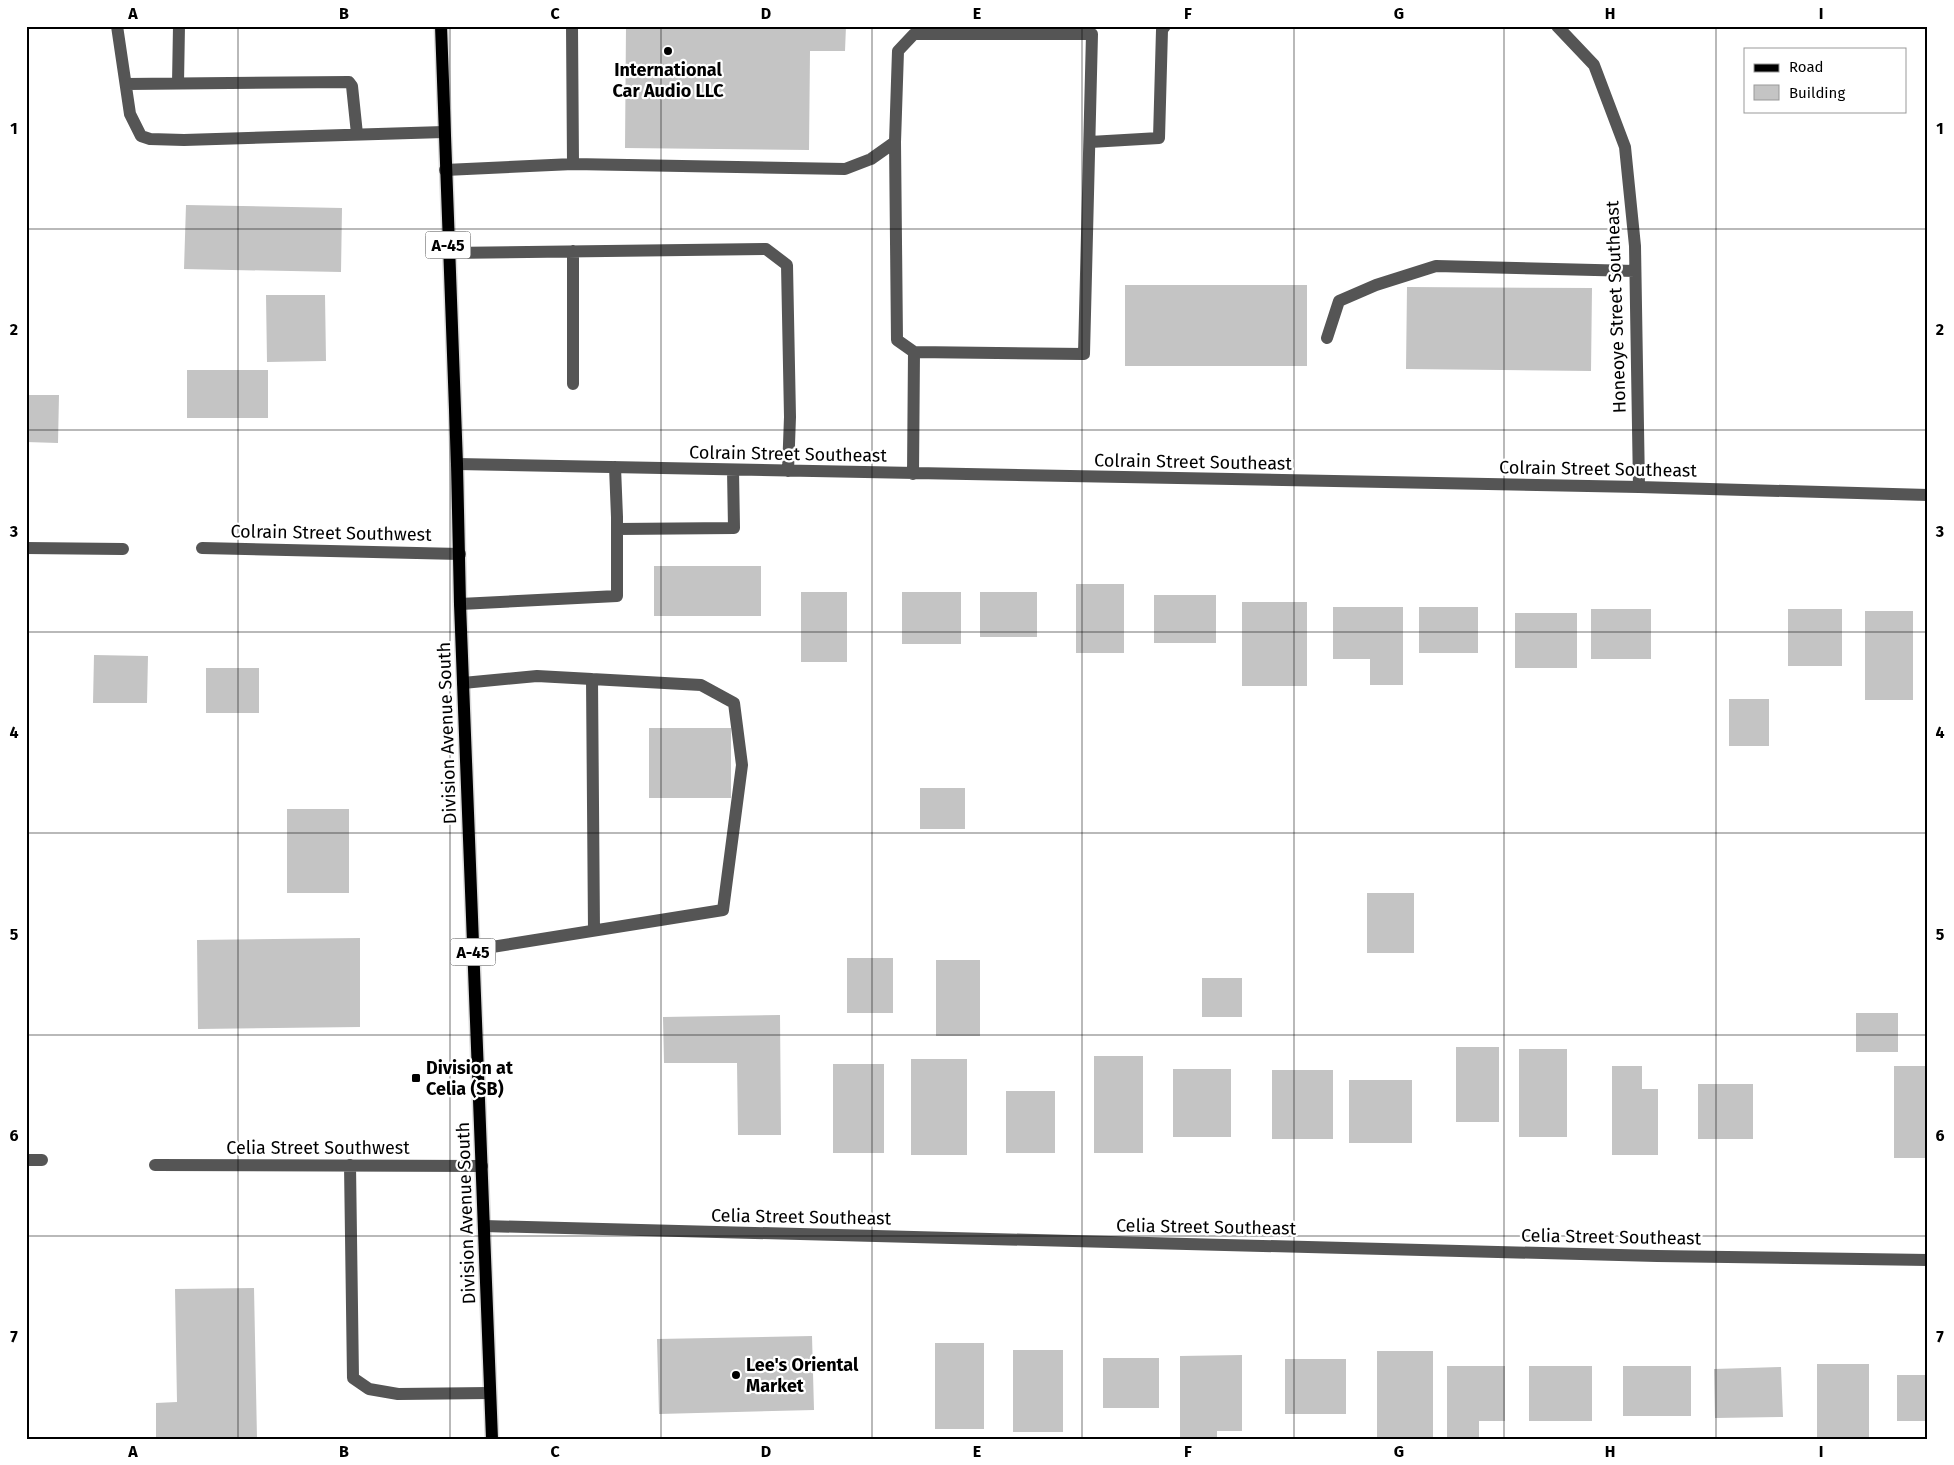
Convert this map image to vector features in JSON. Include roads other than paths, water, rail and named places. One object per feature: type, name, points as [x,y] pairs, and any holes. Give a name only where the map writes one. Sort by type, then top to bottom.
[{"type":"main road","name":"Division Avenue South","points":[[441,26],[460,554],[460,604],[492,1439]]},
{"type":"street","points":[[117,26],[130,114],[142,136],[150,139],[444,132]]},
{"type":"street","points":[[178,83],[179,26]]},
{"type":"street","points":[[572,26],[573,164]]},
{"type":"street","points":[[1090,142],[1159,138],[1162,30],[1165,26]]},
{"type":"street","name":"Honeoye Street Southeast","points":[[1557,26],[1594,65],[1625,147],[1635,246],[1638,487]]},
{"type":"street","points":[[1092,30],[1090,142],[1085,251],[1084,354],[914,352],[897,340],[895,142],[898,51],[914,34],[1092,30]]},
{"type":"street","points":[[126,84],[349,82],[352,86],[357,134]]},
{"type":"street","points":[[445,170],[573,164],[845,169],[871,159],[895,142]]},
{"type":"street","points":[[448,253],[766,249],[787,266],[790,417],[788,471]]},
{"type":"street","points":[[573,251],[573,384]]},
{"type":"street","points":[[1327,338],[1339,301],[1376,285],[1436,266],[1635,271]]},
{"type":"street","points":[[913,474],[914,352]]},
{"type":"street","name":"Colrain Street Southeast","points":[[457,464],[1638,487],[1928,495]]},
{"type":"street","points":[[460,604],[618,596],[618,530],[615,468]]},
{"type":"street","points":[[618,530],[734,528],[733,470]]},
{"type":"street","points":[[26,548],[123,549]]},
{"type":"street","name":"Colrain Street Southwest","points":[[202,548],[460,554]]},
{"type":"street","points":[[463,683],[537,676],[701,685],[734,703],[742,765],[723,910],[473,950]]},
{"type":"street","points":[[592,679],[594,930]]},
{"type":"street","points":[[26,1160],[42,1160]]},
{"type":"street","name":"Celia Street Southwest","points":[[155,1165],[482,1166]]},
{"type":"street","points":[[350,1165],[353,1378],[369,1389],[398,1394],[490,1393]]},
{"type":"street","name":"Celia Street Southeast","points":[[484,1226],[1657,1256],[1928,1260]]},
{"type":"place","name":"International Car Audio LLC","points":[[668,51]]},
{"type":"place","name":"Division at Celia (SB)","points":[[416,1078]]},
{"type":"place","name":"Lee's Oriental Market","points":[[736,1375]]}]
